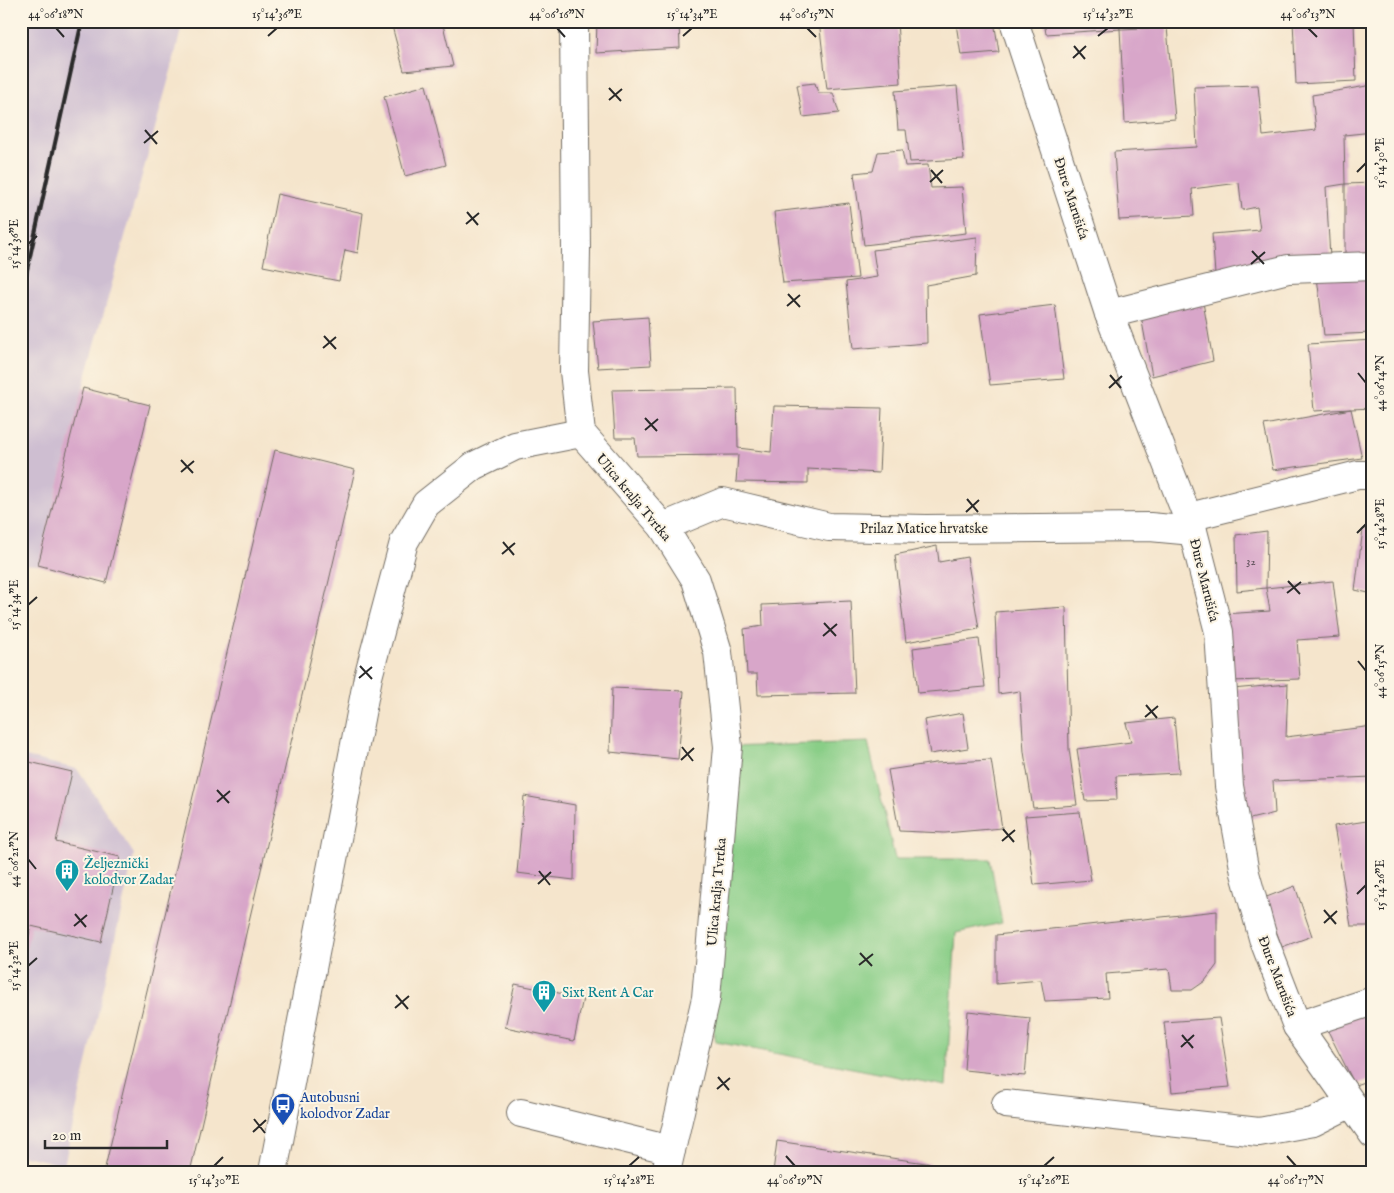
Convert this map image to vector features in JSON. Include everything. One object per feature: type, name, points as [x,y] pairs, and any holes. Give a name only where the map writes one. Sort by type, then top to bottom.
[{"type":"street","points":[[273,1172],[368,677],[404,542],[426,504],[474,466],[515,446],[581,434],[574,371],[576,250],[574,21]]},
{"type":"street","name":"Đure Marušića","points":[[1014,21],[1109,314],[1191,524],[1219,632],[1229,786],[1245,873],[1263,938],[1297,1026],[1373,1134]]},
{"type":"street","points":[[1109,314],[1288,268],[1373,266]]},
{"type":"street","name":"Ulica kralja Tvrtka","points":[[581,434],[663,528],[696,580],[718,652],[728,747],[706,998],[668,1161]]},
{"type":"street","name":"Prilaz Matice hrvatske","points":[[663,528],[724,502],[829,527],[926,529],[1191,524],[1358,475],[1373,475]]},
{"type":"street","points":[[1297,1026],[1373,1001]]},
{"type":"street","points":[[1006,1104],[1259,1132],[1313,1122],[1351,1103]]},
{"type":"street","points":[[521,1113],[668,1161]]},
{"type":"shaded area","points":[[21,21],[183,21],[83,388],[38,565],[21,564]]},
{"type":"shaded area","points":[[21,756],[77,769],[134,854],[64,1165],[21,1155]]},
{"type":"green space","points":[[868,742],[895,859],[990,859],[1002,923],[956,933],[946,1086],[716,1042],[706,998],[728,747]]},
{"type":"building","points":[[418,21],[442,21],[453,66],[404,71],[392,26]]},
{"type":"building","points":[[597,21],[679,21],[680,48],[596,53]]},
{"type":"building","points":[[819,21],[897,21],[901,83],[827,89]]},
{"type":"building","points":[[994,21],[999,52],[961,55],[956,24]]},
{"type":"building","points":[[1044,21],[1119,21],[1120,29],[1046,34]]},
{"type":"building","points":[[1293,21],[1354,21],[1356,81],[1296,84]]},
{"type":"building","points":[[1167,27],[1175,119],[1125,123],[1120,29]]},
{"type":"building","points":[[815,83],[818,93],[833,93],[839,113],[803,117],[797,85]]},
{"type":"building","points":[[426,85],[446,165],[405,176],[384,97]]},
{"type":"building","points":[[1258,85],[1263,136],[1316,130],[1312,95],[1373,85],[1373,132],[1344,135],[1345,184],[1326,187],[1330,258],[1261,260],[1262,269],[1215,274],[1212,234],[1260,230],[1257,207],[1242,210],[1239,183],[1192,189],[1194,216],[1119,220],[1114,152],[1197,147],[1194,87]]},
{"type":"building","points":[[957,86],[964,159],[910,162],[906,130],[898,130],[895,91]]},
{"type":"building","points":[[902,150],[905,166],[928,165],[931,188],[962,187],[966,233],[864,245],[854,173],[873,171],[878,152]]},
{"type":"building","points":[[1373,183],[1373,261],[1345,258],[1345,184]]},
{"type":"building","points":[[277,194],[363,213],[358,253],[345,250],[339,281],[263,266]]},
{"type":"building","points":[[849,203],[858,278],[783,283],[774,212]]},
{"type":"building","points":[[977,237],[976,276],[926,285],[927,343],[853,349],[846,282],[877,277],[873,250]]},
{"type":"building","points":[[1370,274],[1373,297],[1373,333],[1324,335],[1317,277]]},
{"type":"building","points":[[1203,302],[1213,361],[1152,376],[1141,316]]},
{"type":"building","points":[[1055,305],[1064,379],[990,385],[980,314]]},
{"type":"building","points":[[648,317],[651,365],[598,368],[593,321]]},
{"type":"building","points":[[1373,340],[1373,408],[1314,411],[1308,344]]},
{"type":"building","points":[[83,388],[150,405],[106,583],[38,565]]},
{"type":"building","points":[[737,388],[738,448],[771,452],[774,406],[882,408],[879,473],[808,469],[808,483],[736,482],[738,455],[637,456],[635,438],[615,438],[612,390]]},
{"type":"building","points":[[1351,409],[1362,458],[1273,470],[1264,425]]},
{"type":"building","points":[[275,450],[355,470],[190,1172],[104,1172]]},
{"type":"building","points":[[1363,529],[1373,530],[1373,594],[1355,590]]},
{"type":"building","points":[[1267,531],[1266,588],[1237,591],[1236,535]]},
{"type":"building","points":[[937,546],[939,562],[967,557],[979,629],[906,642],[895,555]]},
{"type":"building","points":[[1333,581],[1340,637],[1297,640],[1300,679],[1230,681],[1223,614],[1270,611],[1266,588]]},
{"type":"building","points":[[851,601],[855,693],[758,695],[757,674],[747,674],[744,629],[763,626],[762,605]]},
{"type":"building","points":[[1066,607],[1069,749],[1077,805],[1033,808],[1024,752],[1020,691],[998,694],[995,612]]},
{"type":"building","points":[[979,639],[985,687],[918,693],[913,648]]},
{"type":"building","points":[[1288,684],[1286,737],[1373,726],[1373,777],[1273,781],[1275,813],[1246,820],[1232,689]]},
{"type":"building","points":[[612,688],[684,691],[678,759],[610,752]]},
{"type":"building","points":[[963,713],[968,748],[930,754],[924,720]]},
{"type":"building","points":[[1174,718],[1179,773],[1116,776],[1117,800],[1085,801],[1077,749],[1131,742],[1126,723]]},
{"type":"building","name":"Željeznički kolodvor Zadar","points":[[21,760],[72,772],[56,842],[120,857],[101,942],[31,926],[22,966]]},
{"type":"building","points":[[991,760],[1002,828],[945,833],[899,831],[888,770],[935,763]]},
{"type":"building","points":[[524,796],[575,805],[574,880],[517,873]]},
{"type":"building","points":[[1080,812],[1091,880],[1034,885],[1025,816]]},
{"type":"building","points":[[1373,820],[1373,926],[1351,926],[1334,826]]},
{"type":"building","points":[[1295,886],[1312,936],[1282,947],[1264,898]]},
{"type":"building","points":[[1217,911],[1217,965],[1205,981],[1192,990],[1172,990],[1169,969],[1106,974],[1108,998],[1045,1001],[1041,980],[996,984],[996,935]]},
{"type":"building","name":"Sixt Rent A Car","points":[[515,984],[583,998],[574,1041],[505,1027]]},
{"type":"building","points":[[1373,1009],[1373,1079],[1355,1085],[1324,1023]]},
{"type":"building","points":[[968,1011],[1030,1018],[1025,1076],[964,1070]]},
{"type":"building","points":[[1219,1018],[1230,1087],[1172,1092],[1164,1022]]},
{"type":"building","points":[[777,1141],[932,1164],[930,1172],[773,1172]]},
{"type":"railway","points":[[21,297],[82,21]]},
{"type":"place","name":"Željeznički kolodvor Zadar","points":[[67,892]]},
{"type":"place","name":"Sixt Rent A Car","points":[[544,1013]]},
{"type":"place","name":"Autobusni kolodvor Zadar","points":[[283,1126]]}]
